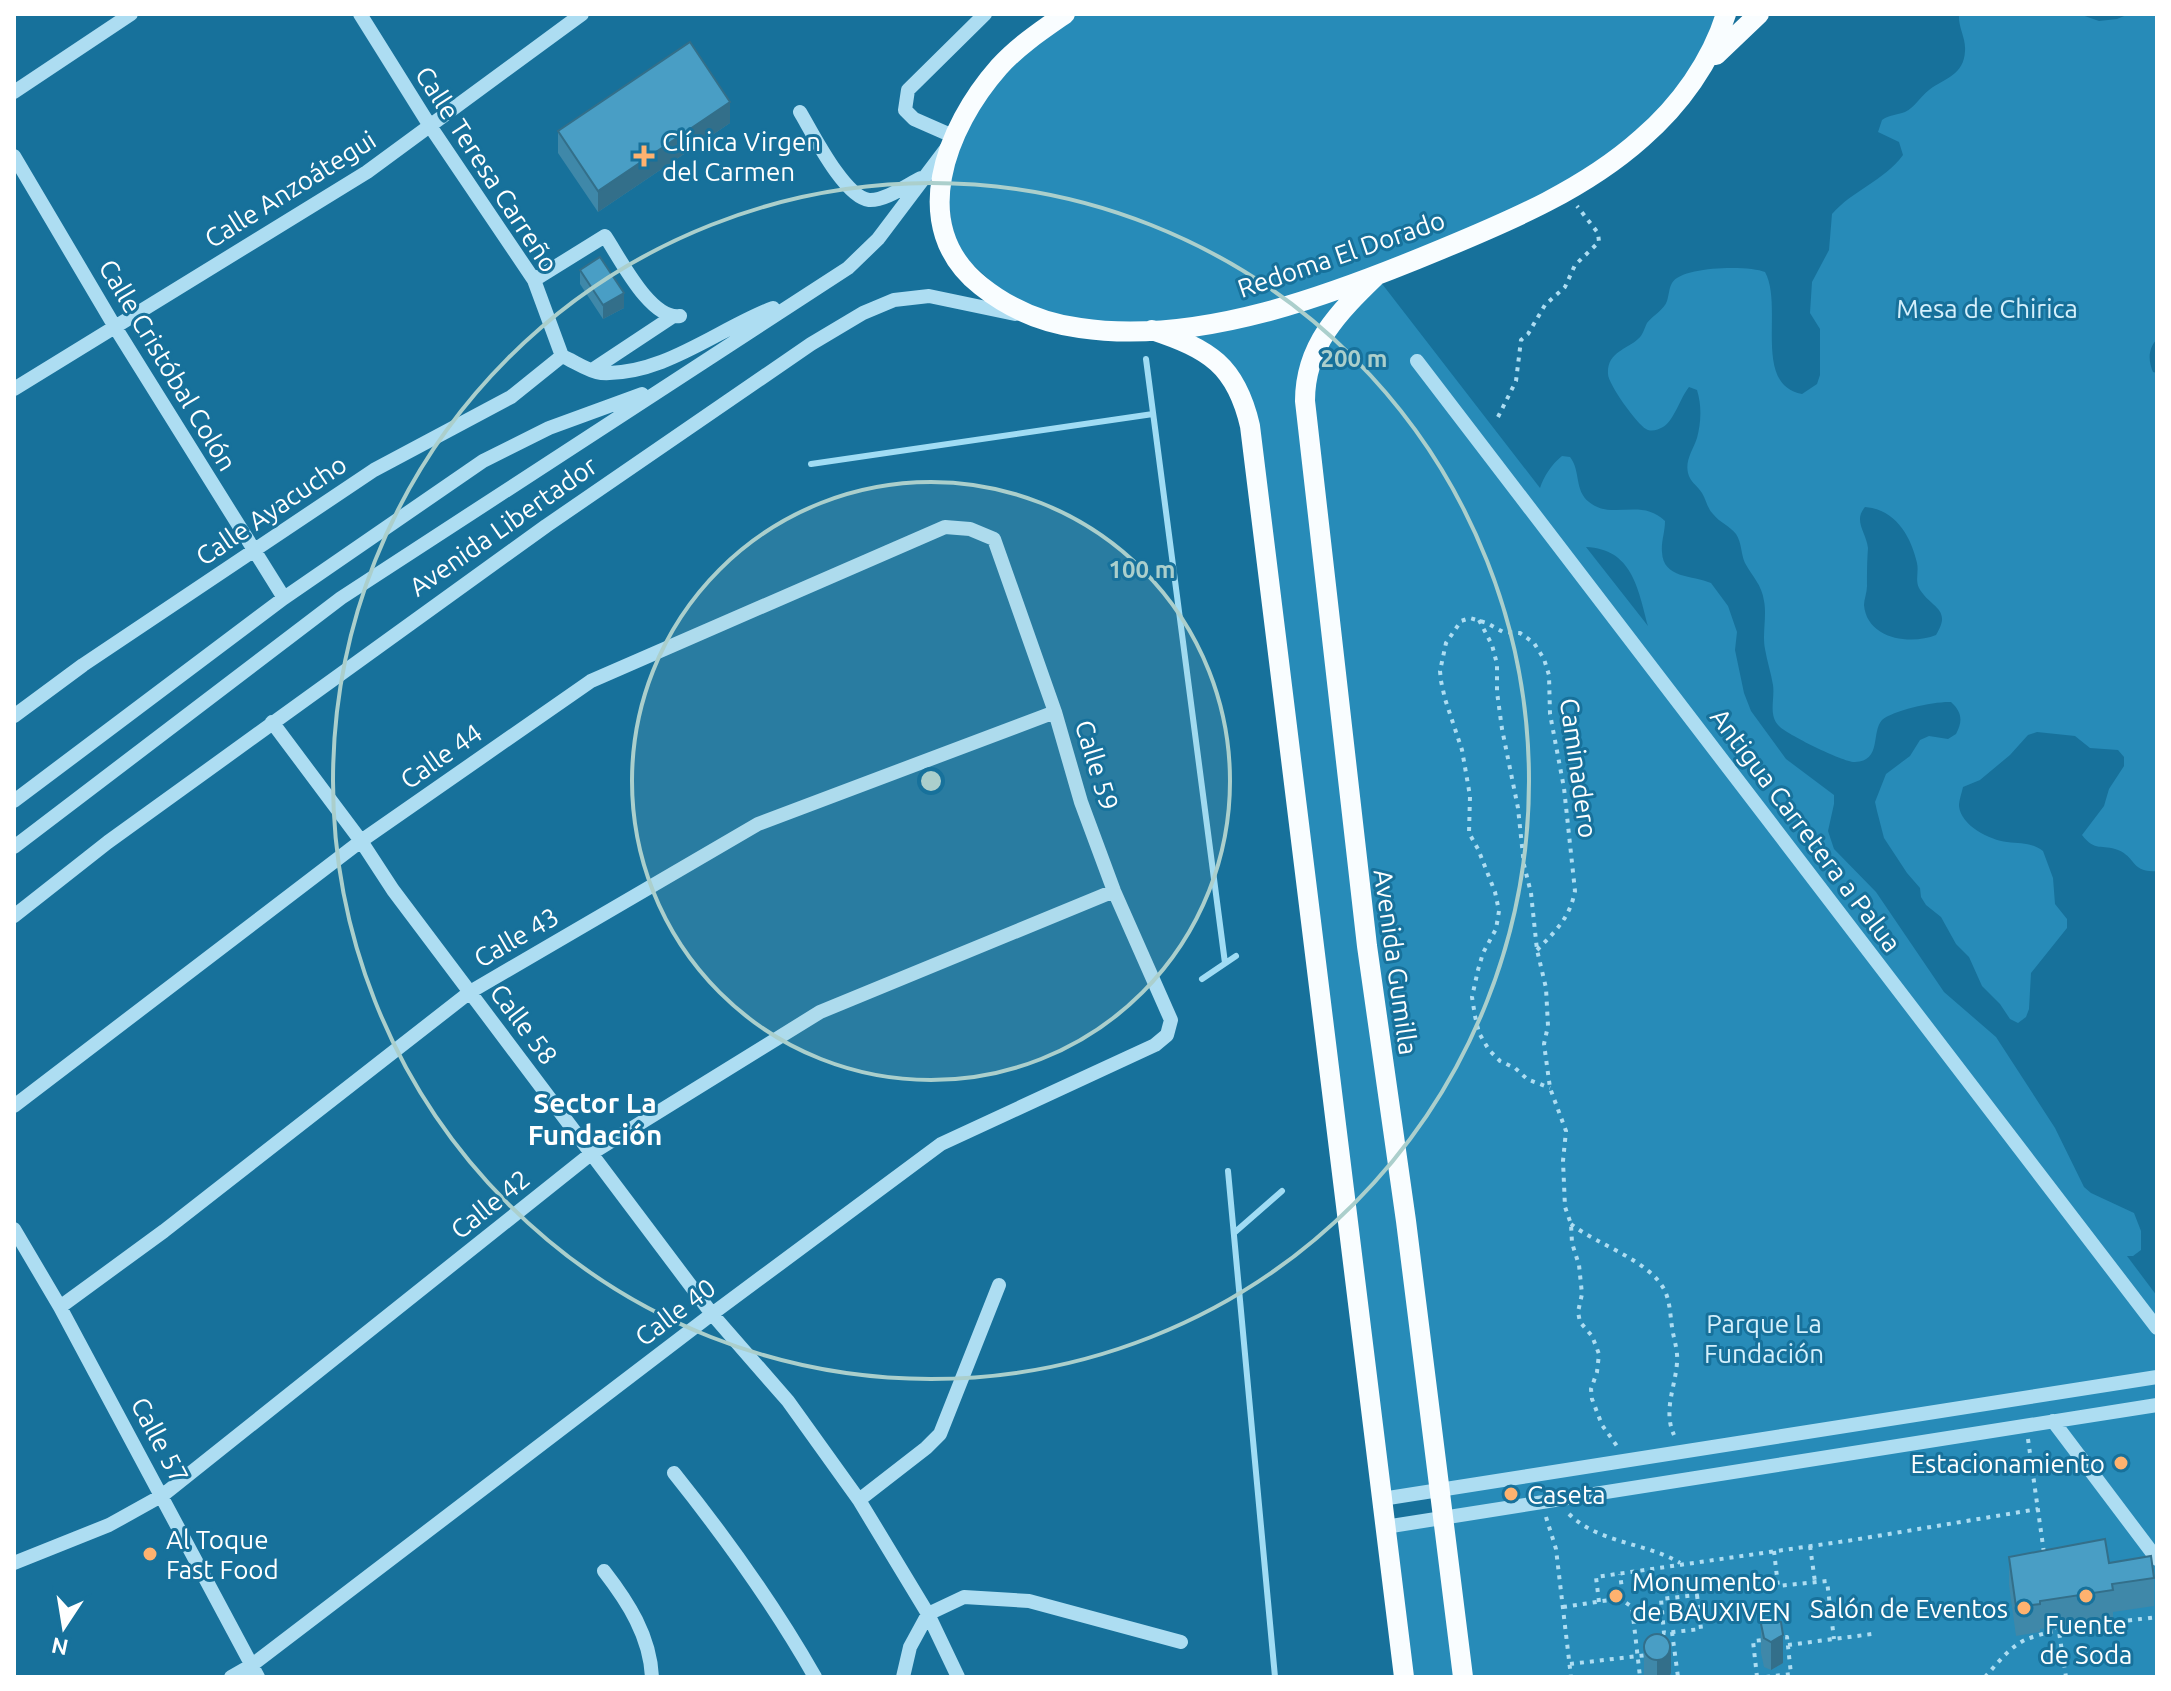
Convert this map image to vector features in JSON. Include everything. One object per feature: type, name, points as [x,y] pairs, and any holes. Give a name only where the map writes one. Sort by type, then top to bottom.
[{"type":"main road","points":[[1028,42],[1040,14]]},
{"type":"main road","name":"Redoma El Dorado","points":[[1065,14],[1000,66],[984,86],[955,137],[946,160],[939,198],[940,216],[949,250],[971,278],[1002,302],[1028,315],[1064,326],[1106,330],[1152,330],[1205,324],[1261,312],[1376,276],[1475,236],[1567,191],[1616,160],[1642,139],[1688,89],[1713,47],[1726,14]]},
{"type":"main road","points":[[1688,89],[1724,45],[1759,14]]},
{"type":"main road","name":"Avenida Gumilla","points":[[1376,276],[1330,323],[1318,342],[1307,372],[1305,401],[1367,946],[1406,1221],[1463,1677]]},
{"type":"main road","points":[[1152,330],[1201,349],[1219,362],[1239,390],[1250,426],[1404,1677]]},
{"type":"street","points":[[14,92],[131,14]]},
{"type":"street","name":"Calle Teresa Carreño","points":[[360,14],[430,126],[534,280],[562,356]]},
{"type":"street","name":"Calle Anzoátegui","points":[[14,389],[367,172],[582,14]]},
{"type":"street","points":[[955,137],[914,119],[905,110],[908,90],[985,14]]},
{"type":"street","points":[[800,112],[828,160],[852,191],[861,197],[871,200],[881,198],[925,175]]},
{"type":"street","name":"Avenida Libertador","points":[[14,847],[341,598],[848,268],[890,224],[955,137]]},
{"type":"street","name":"Calle Cristóbal Colón","points":[[14,156],[115,327],[284,598]]},
{"type":"street","points":[[534,280],[605,236],[651,304],[676,317],[592,370]]},
{"type":"street","name":"Avenida Libertador","points":[[14,916],[108,842],[546,526],[811,344],[879,304],[911,296],[929,296],[1064,326]]},
{"type":"street","points":[[562,356],[598,373],[637,371],[674,356],[744,319],[800,298]]},
{"type":"street","name":"Calle Ayacucho","points":[[14,716],[83,665],[374,470],[511,397],[562,356]]},
{"type":"street","name":"Antigua Carretera a Palua","points":[[1417,361],[2157,1328]]},
{"type":"street","name":"Avenida Libertador","points":[[14,801],[284,598],[483,461],[549,428],[661,387]]},
{"type":"street","name":"Calle 59","points":[[945,527],[970,529],[994,539],[1055,712],[1081,802],[1114,891],[1171,1020],[1167,1035],[1155,1045]]},
{"type":"street","name":"Calle 44","points":[[14,1106],[361,841],[591,681],[945,527]]},
{"type":"street","name":"Calle 43","points":[[60,1307],[164,1231],[470,992],[758,824],[1055,712]]},
{"type":"street","name":"Calle 58","points":[[272,722],[361,841],[393,890],[712,1314],[788,1401],[859,1500],[928,1614],[958,1677]]},
{"type":"street","name":"Calle 42","points":[[14,1563],[109,1525],[163,1495],[592,1153],[820,1012],[1114,891]]},
{"type":"street","name":"Calle 40","points":[[255,1671],[712,1314],[941,1144],[1155,1045]]},
{"type":"street","name":"Calle 57","points":[[14,1229],[163,1495],[255,1671]]},
{"type":"street","points":[[859,1500],[940,1434],[999,1285]]},
{"type":"street","points":[[1382,1499],[2157,1377]]},
{"type":"street","points":[[1385,1527],[2157,1405]]},
{"type":"street","points":[[2053,1421],[2157,1559]]},
{"type":"street","points":[[674,1473],[757,1584],[815,1677]]},
{"type":"street","points":[[604,1571],[628,1601],[638,1622],[652,1666],[652,1677]]},
{"type":"street","points":[[903,1677],[910,1647],[928,1614],[964,1597],[1029,1601],[1181,1642]]},
{"type":"street","points":[[221,1677],[255,1671]]},
{"type":"street","points":[[231,1677],[255,1671]]},
{"type":"path","points":[[1498,417],[1516,381],[1521,340],[1545,305],[1565,287],[1575,265],[1599,242],[1598,233],[1580,213],[1567,191]]},
{"type":"path","points":[[1550,1088],[1527,1079],[1515,1068],[1500,1061],[1479,1033],[1475,1016],[1472,997],[1478,970],[1496,929],[1499,911],[1495,892],[1469,833],[1470,796],[1462,750],[1445,699],[1440,671],[1450,634],[1461,621],[1470,618],[1479,620],[1492,645],[1497,664],[1502,729],[1518,808],[1519,836],[1531,893],[1537,950],[1548,998],[1548,1026],[1544,1044],[1550,1088],[1566,1131],[1563,1161],[1565,1207],[1579,1265],[1582,1294],[1578,1312],[1580,1322],[1592,1336],[1599,1354],[1591,1389],[1592,1399],[1602,1425],[1623,1461]]},
{"type":"path","name":"Caminadero","points":[[1479,620],[1503,632],[1528,637],[1540,650],[1549,675],[1550,714],[1564,788],[1575,891],[1572,908],[1565,921],[1537,950]]},
{"type":"path","points":[[1571,1224],[1587,1237],[1613,1248],[1644,1269],[1664,1289],[1673,1316],[1677,1352],[1668,1419],[1686,1451]]},
{"type":"path","points":[[2026,1426],[2044,1554]]},
{"type":"path","points":[[1599,1602],[1596,1577],[2038,1509]]},
{"type":"path","points":[[1569,1514],[1591,1531],[1657,1552],[1682,1565]]},
{"type":"path","points":[[1546,1517],[1556,1549],[1571,1677]]},
{"type":"path","points":[[1810,1546],[1815,1582]]},
{"type":"path","points":[[1774,1551],[1778,1586],[1827,1581],[1834,1639]]},
{"type":"path","points":[[1563,1607],[1618,1597],[1622,1589],[1620,1574]]},
{"type":"path","points":[[1697,1595],[1701,1629],[1672,1632],[1664,1633],[1661,1599],[1697,1595]]},
{"type":"path","points":[[1618,1597],[1632,1607],[1640,1677]]},
{"type":"path","points":[[1985,1677],[2025,1640],[2157,1617]]},
{"type":"path","points":[[2044,1635],[2053,1621],[2059,1632],[2066,1677]]},
{"type":"path","points":[[1672,1632],[1678,1677]]},
{"type":"path","points":[[1788,1645],[1872,1634]]},
{"type":"path","points":[[1766,1677],[1791,1674],[1787,1637],[1776,1639]]},
{"type":"path","points":[[1757,1677],[1753,1641],[1765,1640]]},
{"type":"path","points":[[1662,1653],[1674,1652]]},
{"type":"path","points":[[1570,1664],[1650,1655]]},
{"type":"green space","points":[[1075,14],[1720,14],[1683,86],[1612,155],[1511,213],[1303,294],[1182,322],[1083,323],[1013,302],[954,247],[947,183],[973,114],[1020,55]]},
{"type":"green space","name":"Mesa de Chirica","points":[[1959,14],[2079,14],[2099,21],[2129,14],[2157,14],[2157,339],[2150,351],[2150,359],[2153,372],[2157,373],[2157,871],[2142,870],[2124,853],[2095,846],[2082,835],[2104,806],[2109,789],[2124,766],[2124,757],[2118,750],[2090,748],[2075,736],[2037,732],[2028,735],[1980,780],[1963,787],[1959,806],[1961,813],[1977,831],[2043,851],[2053,878],[2055,904],[2067,919],[2067,928],[2031,973],[2029,1009],[2026,1017],[2018,1023],[2010,1019],[1982,986],[1969,957],[1956,944],[1941,917],[1926,905],[1920,888],[1884,838],[1875,802],[1886,774],[1910,756],[1920,740],[1929,736],[1948,739],[1956,734],[1960,725],[1957,709],[1951,702],[1944,702],[1888,716],[1879,725],[1869,757],[1855,762],[1816,747],[1779,726],[1773,712],[1773,685],[1764,643],[1765,607],[1761,590],[1745,563],[1736,534],[1711,512],[1688,473],[1688,459],[1697,438],[1700,420],[1697,390],[1689,387],[1667,424],[1650,430],[1630,412],[1608,374],[1614,356],[1640,337],[1647,323],[1667,301],[1671,285],[1678,277],[1701,270],[1745,268],[1765,272],[1770,287],[1773,360],[1778,376],[1787,388],[1802,394],[1817,384],[1820,375],[1820,329],[1810,313],[1812,282],[1829,250],[1832,214],[1887,172],[1903,155],[1899,142],[1878,132],[1882,120],[1909,110],[1961,66],[1965,51]],"holes":[[[1865,507],[1893,518],[1911,543],[1917,563],[1919,588],[1941,614],[1941,626],[1936,635],[1915,639],[1892,637],[1873,626],[1867,617],[1864,605],[1868,548],[1860,517]]]},
{"type":"green space","name":"Parque La Fundación","points":[[1376,276],[1540,488],[1554,463],[1562,456],[1570,457],[1576,468],[1581,492],[1589,502],[1607,510],[1646,511],[1665,521],[1662,552],[1668,567],[1680,575],[1711,583],[1728,606],[1737,632],[1735,650],[1751,711],[1786,759],[1834,795],[1828,831],[1834,849],[1876,892],[1944,992],[1996,1037],[2055,1128],[2084,1187],[2134,1213],[2141,1231],[2141,1250],[2127,1256],[2157,1296],[2157,1677],[1463,1677],[1307,372]],"holes":[[[1586,547],[1614,555],[1630,573],[1648,626]]]},
{"type":"green space","points":[[1345,291],[1308,356],[1437,1489],[1383,1496],[1250,405],[1188,339]]},
{"type":"green space","points":[[1441,1520],[1460,1677],[1407,1677],[1388,1528]]},
{"type":"building","points":[[690,42],[730,102],[598,191],[558,131]]},
{"type":"building","points":[[600,257],[624,293],[603,305],[580,270]]},
{"type":"building","points":[[2105,1539],[2109,1563],[2151,1556],[2154,1578],[2112,1584],[2113,1590],[2016,1607],[2009,1557]]},
{"type":"building","points":[[1768,1619],[1781,1622],[1783,1635],[1771,1642],[1764,1638],[1761,1624]]},
{"type":"building","points":[[1657,1634],[1666,1638],[1670,1647],[1666,1656],[1657,1660],[1648,1656],[1644,1647],[1648,1638]]},
{"type":"waterway","points":[[1146,359],[1225,963]]},
{"type":"waterway","points":[[811,464],[1153,414]]},
{"type":"waterway","points":[[1202,979],[1236,956]]},
{"type":"waterway","points":[[1228,1171],[1275,1677]]},
{"type":"waterway","points":[[1234,1233],[1282,1191]]},
{"type":"place","name":"Clínica Virgen del Carmen","points":[[644,156]]},
{"type":"place","name":"Estacionamiento","points":[[2121,1463]]},
{"type":"place","name":"Caseta","points":[[1511,1494]]},
{"type":"place","name":"Al Toque Fast Food","points":[[150,1554]]},
{"type":"place","name":"Monumento de BAUXIVEN","points":[[1616,1596]]},
{"type":"place","name":"Fuente de Soda","points":[[2086,1596]]},
{"type":"place","name":"Salón de Eventos","points":[[2024,1608]]},
{"type":"district","name":"Sector La Fundación","points":[[595,1118]]}]
